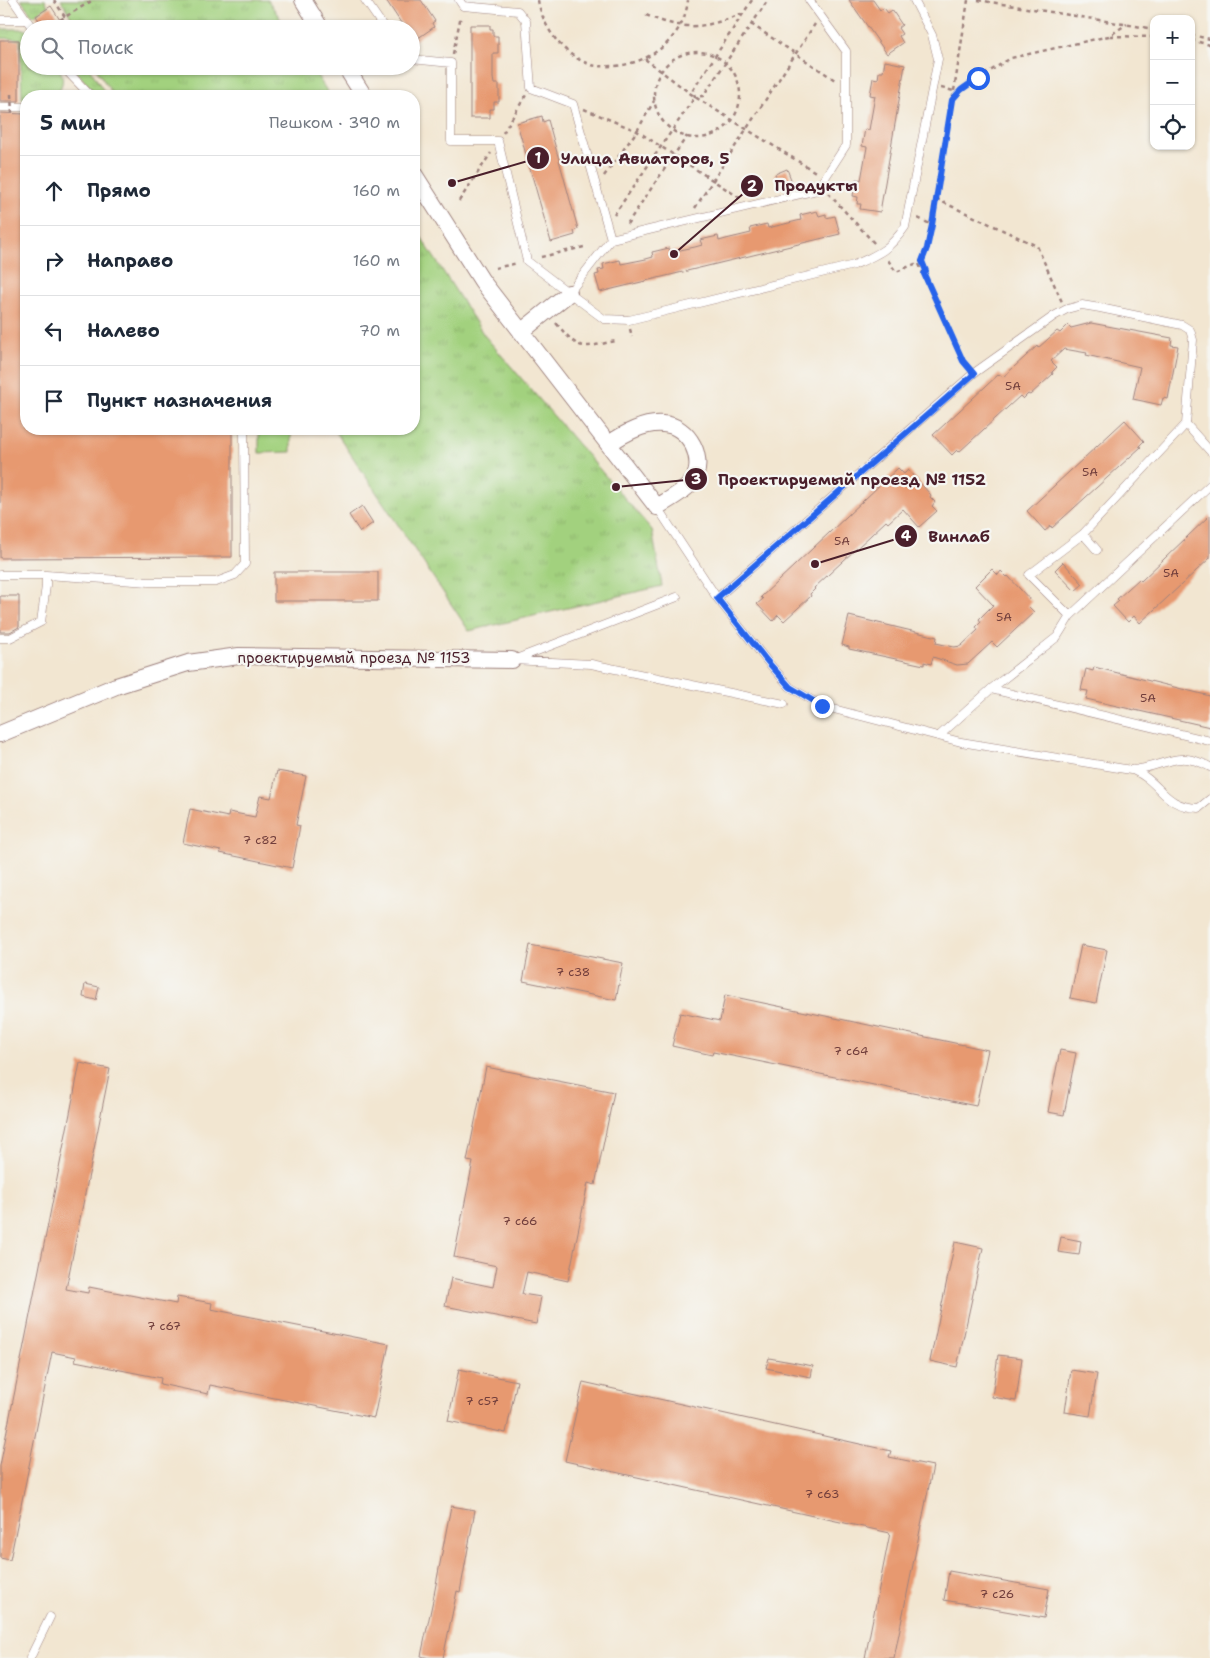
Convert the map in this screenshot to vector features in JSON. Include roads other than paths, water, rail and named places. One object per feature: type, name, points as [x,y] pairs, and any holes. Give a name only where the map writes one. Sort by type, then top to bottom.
[{"type":"street","points":[[303,0],[316,20]]},
{"type":"street","points":[[351,75],[360,90]]},
{"type":"street","points":[[420,183],[482,281],[657,507],[691,483],[696,475],[698,466],[696,453],[684,432],[675,426],[662,423],[643,427],[609,444]]},
{"type":"street","points":[[521,332],[548,312],[569,293]]},
{"type":"street","name":"проектируемый проезд № 1153","points":[[0,734],[116,686],[188,663],[239,656],[512,660]]},
{"type":"lane","points":[[13,0],[26,20]]},
{"type":"lane","points":[[365,0],[379,20]]},
{"type":"lane","points":[[569,293],[614,239],[817,190],[846,145],[846,50],[809,0]]},
{"type":"lane","points":[[420,60],[451,63],[451,141],[498,141],[527,261],[604,319],[629,320],[854,265],[883,252],[896,239],[905,227],[938,59],[932,35],[914,0]]},
{"type":"lane","points":[[461,3],[518,11],[526,21],[531,88],[573,104],[607,225],[614,239]]},
{"type":"lane","points":[[0,20],[26,20]]},
{"type":"lane","points":[[71,75],[85,90]]},
{"type":"lane","points":[[0,107],[20,107]]},
{"type":"lane","points":[[717,598],[974,374],[1054,316],[1067,309],[1082,305],[1182,324],[1190,330],[1193,340],[1186,424],[1083,534],[1030,575],[1070,616]]},
{"type":"lane","points":[[1186,424],[1210,451]]},
{"type":"lane","points":[[0,576],[46,575],[159,582],[216,582],[235,575],[245,564],[244,435]]},
{"type":"lane","points":[[939,736],[991,689],[1057,638],[1070,616],[1210,485]]},
{"type":"lane","points":[[657,507],[717,598],[767,661],[790,687],[822,706],[961,742],[1131,770],[1143,769],[1176,758],[1200,762],[1210,767]]},
{"type":"lane","points":[[1083,534],[1097,550]]},
{"type":"lane","points":[[0,638],[10,638],[41,622],[46,575]]},
{"type":"lane","points":[[512,660],[677,597]]},
{"type":"lane","points":[[512,660],[591,664],[784,704]]},
{"type":"lane","points":[[991,689],[1210,740]]},
{"type":"lane","points":[[1131,770],[1150,780],[1167,798],[1178,805],[1188,808],[1199,808],[1210,799]]},
{"type":"lane","points":[[30,1658],[50,1617]]},
{"type":"place","name":"Улица Авиаторов, 5","points":[[452,183]]},
{"type":"place","name":"Продукты","points":[[674,254]]},
{"type":"place","name":"Проектируемый проезд № 1152","points":[[616,487]]},
{"type":"place","name":"Винлаб","points":[[815,564]]}]
